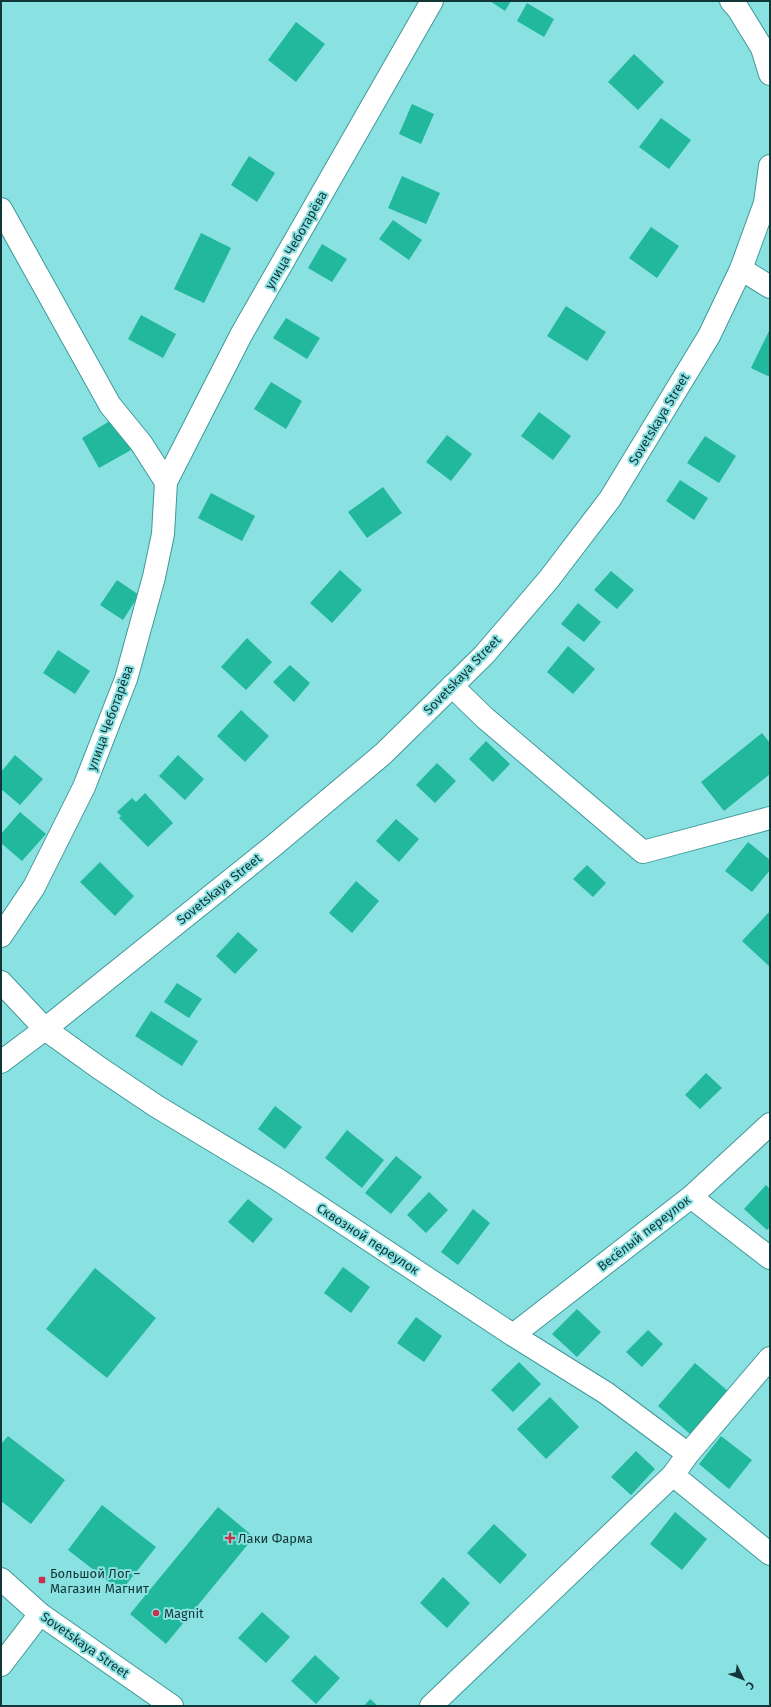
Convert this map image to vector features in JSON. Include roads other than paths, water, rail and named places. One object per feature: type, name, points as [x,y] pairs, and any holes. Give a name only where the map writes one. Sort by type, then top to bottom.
[{"type":"street","name":"улица Чеботарёва","points":[[1,936],[34,887],[84,787],[126,679],[154,577],[163,534],[166,482],[242,335],[432,1]]},
{"type":"street","points":[[731,1],[766,46],[770,74]]},
{"type":"street","name":"Sovetskaya Street","points":[[1,1062],[45,1029],[272,847],[371,764],[484,654],[549,579],[610,499],[709,336],[742,269],[765,203],[770,166]]},
{"type":"street","points":[[1,209],[110,405],[141,443],[166,482]]},
{"type":"street","points":[[742,269],[770,287]]},
{"type":"street","points":[[452,686],[485,718],[642,852],[770,818]]},
{"type":"street","points":[[1,982],[45,1029]]},
{"type":"street","name":"Сквозной переулок","points":[[45,1029],[156,1106],[277,1179],[513,1335],[606,1393],[688,1454]]},
{"type":"street","name":"Весёлый переулок","points":[[513,1335],[691,1197],[770,1124]]},
{"type":"street","points":[[691,1197],[770,1258]]},
{"type":"street","points":[[431,1706],[673,1476],[688,1454],[770,1358]]},
{"type":"street","points":[[673,1476],[770,1554]]},
{"type":"street","name":"Sovetskaya Street","points":[[1,1579],[40,1614],[172,1706]]},
{"type":"street","points":[[1,1665],[40,1614]]},
{"type":"place","name":"Лаки Фарма","points":[[230,1538]]},
{"type":"place","name":"Большой Лог – Магазин Магнит","points":[[42,1580]]},
{"type":"place","name":"Magnit","points":[[156,1613]]}]
